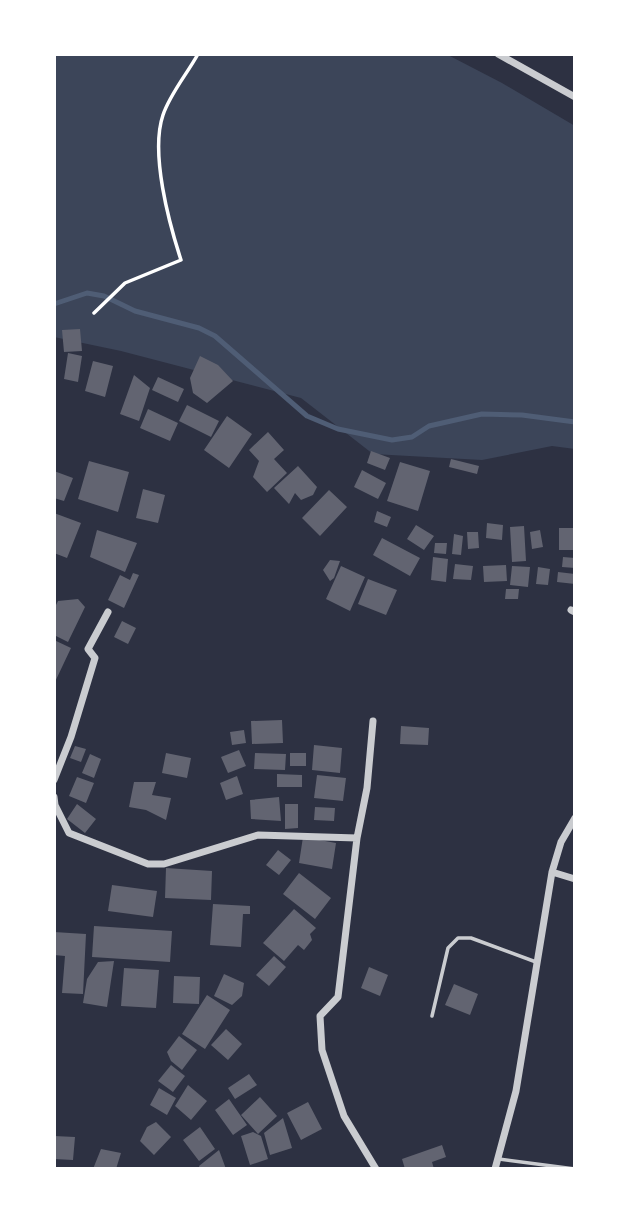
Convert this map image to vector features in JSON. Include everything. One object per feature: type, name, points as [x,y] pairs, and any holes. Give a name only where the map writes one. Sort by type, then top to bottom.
[{"type":"street","points":[[498,54],[575,97]]},
{"type":"street","points":[[54,780],[71,737],[95,658],[88,649],[108,612]]},
{"type":"street","points":[[373,721],[368,788],[357,838],[338,997],[320,1016],[322,1050],[344,1116],[376,1169]]},
{"type":"street","points":[[54,797],[55,805],[69,833],[148,864],[163,864],[258,835],[357,838]]},
{"type":"street","points":[[495,1169],[516,1091],[552,872],[561,842],[575,818]]},
{"type":"street","points":[[552,872],[575,879]]},
{"type":"lane","points":[[432,1016],[448,948],[458,938],[471,938],[536,962]]},
{"type":"lane","points":[[497,1159],[575,1169]]},
{"type":"path","points":[[94,313],[125,283],[181,260],[169,223],[158,139],[163,115],[198,54]]},
{"type":"shaded area","points":[[54,54],[446,54],[575,126],[575,449],[552,446],[482,460],[373,454],[301,398],[121,351],[54,337]]},
{"type":"building","points":[[80,329],[82,351],[64,352],[62,330]]},
{"type":"building","points":[[68,353],[82,356],[78,382],[64,379]]},
{"type":"building","points":[[200,356],[218,365],[233,381],[207,403],[193,393],[190,378]]},
{"type":"building","points":[[93,361],[113,366],[105,397],[85,391]]},
{"type":"building","points":[[134,375],[150,388],[139,421],[120,414]]},
{"type":"building","points":[[158,377],[184,389],[178,402],[152,390]]},
{"type":"building","points":[[187,405],[219,421],[211,437],[179,421]]},
{"type":"building","points":[[148,409],[178,423],[170,441],[140,428]]},
{"type":"building","points":[[227,416],[252,434],[229,468],[204,450]]},
{"type":"building","points":[[268,432],[284,450],[274,459],[287,473],[267,492],[253,477],[259,461],[249,450]]},
{"type":"building","points":[[371,451],[390,458],[385,470],[367,463]]},
{"type":"building","points":[[451,459],[479,466],[477,474],[449,467]]},
{"type":"building","points":[[89,461],[129,472],[118,512],[78,499]]},
{"type":"building","points":[[400,462],[430,471],[418,511],[387,501]]},
{"type":"building","points":[[298,466],[317,487],[313,495],[301,500],[295,493],[289,504],[274,488]]},
{"type":"building","points":[[362,470],[386,483],[378,499],[354,487]]},
{"type":"building","points":[[54,471],[73,478],[64,501],[54,498]]},
{"type":"building","points":[[143,489],[165,495],[158,523],[136,518]]},
{"type":"building","points":[[329,490],[347,507],[320,536],[302,518]]},
{"type":"building","points":[[377,511],[391,517],[387,527],[374,522]]},
{"type":"building","points":[[54,513],[81,523],[67,558],[54,553]]},
{"type":"building","points":[[487,523],[503,525],[502,540],[486,538]]},
{"type":"building","points":[[416,525],[434,536],[424,550],[407,539]]},
{"type":"building","points":[[524,526],[526,561],[512,562],[510,527]]},
{"type":"building","points":[[559,528],[575,528],[575,550],[559,550]]},
{"type":"building","points":[[97,530],[137,543],[125,572],[90,557]]},
{"type":"building","points":[[540,530],[543,547],[532,549],[530,532]]},
{"type":"building","points":[[467,532],[478,532],[479,548],[468,549]]},
{"type":"building","points":[[454,534],[463,536],[461,555],[452,554]]},
{"type":"building","points":[[382,538],[420,558],[410,576],[373,555]]},
{"type":"building","points":[[435,543],[447,543],[446,554],[434,553]]},
{"type":"building","points":[[433,557],[448,559],[446,582],[431,580]]},
{"type":"building","points":[[563,557],[575,558],[575,568],[562,567]]},
{"type":"building","points":[[330,560],[340,561],[334,578],[330,581],[323,570]]},
{"type":"building","points":[[455,564],[473,566],[471,580],[453,579]]},
{"type":"building","points":[[506,565],[507,581],[484,582],[483,566]]},
{"type":"building","points":[[341,566],[365,577],[350,611],[326,599]]},
{"type":"building","points":[[512,566],[530,567],[528,587],[510,585]]},
{"type":"building","points":[[538,567],[550,569],[548,585],[536,584]]},
{"type":"building","points":[[558,572],[575,574],[575,584],[557,582]]},
{"type":"building","points":[[133,573],[139,575],[124,608],[108,600],[120,575],[130,580]]},
{"type":"building","points":[[368,579],[397,590],[386,615],[358,604]]},
{"type":"building","points":[[506,589],[519,589],[518,599],[505,599]]},
{"type":"building","points":[[78,599],[85,607],[68,642],[54,635],[54,609],[58,601]]},
{"type":"building","points":[[122,621],[136,628],[128,644],[114,637]]},
{"type":"building","points":[[54,640],[71,648],[54,684]]},
{"type":"building","points":[[282,720],[283,743],[252,744],[251,721]]},
{"type":"building","points":[[401,726],[429,728],[428,745],[400,744]]},
{"type":"building","points":[[244,730],[246,743],[232,745],[230,732]]},
{"type":"building","points":[[314,745],[342,748],[340,773],[312,770]]},
{"type":"building","points":[[75,746],[86,749],[81,762],[70,758]]},
{"type":"building","points":[[239,750],[246,766],[228,773],[221,757]]},
{"type":"building","points":[[166,753],[191,758],[187,778],[162,773]]},
{"type":"building","points":[[255,753],[286,754],[285,770],[254,769]]},
{"type":"building","points":[[290,753],[306,753],[306,766],[290,766]]},
{"type":"building","points":[[90,754],[101,759],[94,778],[82,773]]},
{"type":"building","points":[[277,774],[302,775],[302,787],[277,787]]},
{"type":"building","points":[[317,775],[346,778],[343,801],[314,798]]},
{"type":"building","points":[[237,776],[243,794],[226,800],[220,783]]},
{"type":"building","points":[[77,777],[94,783],[86,803],[69,796]]},
{"type":"building","points":[[134,782],[156,782],[152,795],[171,798],[166,820],[146,810],[129,807]]},
{"type":"building","points":[[279,797],[281,821],[251,819],[250,800]]},
{"type":"building","points":[[77,804],[96,819],[85,833],[67,819]]},
{"type":"building","points":[[285,804],[298,804],[298,828],[285,829]]},
{"type":"building","points":[[315,807],[335,808],[334,821],[314,820]]},
{"type":"building","points":[[303,837],[336,843],[332,869],[299,863]]},
{"type":"building","points":[[278,850],[291,860],[279,875],[266,865]]},
{"type":"building","points":[[166,868],[212,871],[211,900],[165,898]]},
{"type":"building","points":[[299,873],[331,898],[315,919],[283,894]]},
{"type":"building","points":[[112,885],[157,891],[153,917],[108,911]]},
{"type":"building","points":[[213,904],[250,906],[250,914],[243,914],[241,947],[210,945]]},
{"type":"building","points":[[294,909],[316,928],[310,934],[312,940],[304,950],[298,945],[284,961],[263,943]]},
{"type":"building","points":[[94,926],[172,931],[170,962],[92,957]]},
{"type":"building","points":[[54,932],[86,934],[83,994],[62,993],[65,956],[54,955]]},
{"type":"building","points":[[274,956],[286,967],[269,986],[256,975]]},
{"type":"building","points":[[114,961],[107,1007],[83,1003],[87,979],[98,962]]},
{"type":"building","points":[[369,967],[388,975],[380,996],[361,988]]},
{"type":"building","points":[[124,968],[159,970],[156,1008],[121,1006]]},
{"type":"building","points":[[224,974],[244,983],[242,996],[232,1005],[214,996]]},
{"type":"building","points":[[174,976],[200,977],[199,1004],[173,1003]]},
{"type":"building","points":[[454,984],[478,994],[470,1015],[445,1005]]},
{"type":"building","points":[[207,995],[230,1010],[205,1049],[182,1034]]},
{"type":"building","points":[[226,1029],[242,1044],[228,1060],[211,1045]]},
{"type":"building","points":[[179,1036],[197,1050],[182,1070],[171,1061],[167,1052]]},
{"type":"building","points":[[171,1065],[185,1076],[173,1092],[158,1081]]},
{"type":"building","points":[[249,1074],[257,1085],[235,1099],[228,1088]]},
{"type":"building","points":[[188,1085],[207,1101],[191,1120],[175,1106]]},
{"type":"building","points":[[159,1088],[176,1098],[167,1115],[150,1105]]},
{"type":"building","points":[[260,1097],[277,1116],[258,1134],[241,1115]]},
{"type":"building","points":[[229,1099],[247,1125],[233,1135],[215,1110]]},
{"type":"building","points":[[308,1102],[322,1129],[301,1140],[287,1113]]},
{"type":"building","points":[[283,1118],[292,1148],[270,1155],[264,1133]]},
{"type":"building","points":[[156,1122],[171,1137],[154,1155],[140,1141],[147,1127]]},
{"type":"building","points":[[200,1127],[215,1149],[199,1161],[183,1140]]},
{"type":"building","points":[[253,1132],[261,1136],[268,1159],[250,1165],[241,1136]]},
{"type":"building","points":[[54,1136],[75,1137],[73,1160],[54,1159]]},
{"type":"building","points":[[442,1145],[446,1157],[432,1162],[434,1169],[405,1169],[402,1159]]},
{"type":"building","points":[[101,1149],[121,1153],[116,1169],[93,1169]]},
{"type":"building","points":[[219,1150],[226,1169],[200,1169],[199,1166]]},
{"type":"waterway","points":[[54,304],[87,293],[104,296],[135,311],[199,328],[215,336],[307,416],[338,429],[392,440],[412,437],[429,426],[482,414],[522,415],[575,422]]}]
